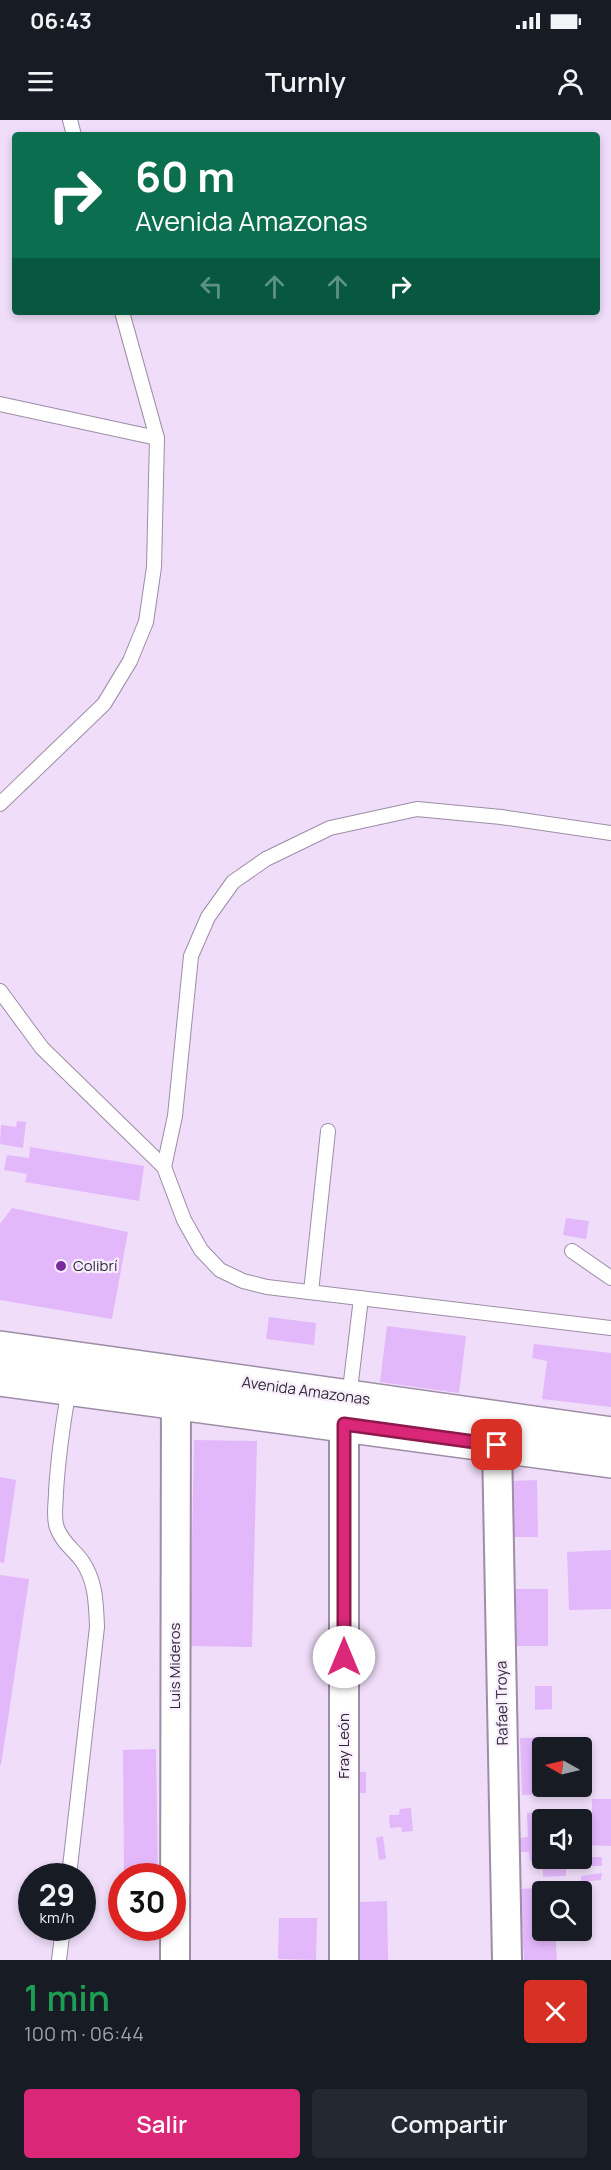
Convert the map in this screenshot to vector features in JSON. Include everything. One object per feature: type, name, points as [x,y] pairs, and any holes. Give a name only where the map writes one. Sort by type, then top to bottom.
[{"type":"main road","name":"Avenida Amazonas","points":[[0,1348],[176,1387],[346,1411],[611,1434]]},
{"type":"main road","name":"Avenida Amazonas","points":[[0,1379],[69,1388],[176,1387]]},
{"type":"main road","name":"Avenida Amazonas","points":[[346,1411],[497,1445],[611,1461]]},
{"type":"street","name":"Luis Mideros","points":[[175,1960],[176,1387]]},
{"type":"street","name":"Fray León","points":[[344,1960],[346,1411]]},
{"type":"street","name":"Rafael Troya","points":[[497,1445],[507,1960]]},
{"type":"lane","points":[[0,804],[104,704],[130,662],[146,622],[154,567],[156,438],[123,315]]},
{"type":"lane","points":[[0,404],[156,438]]},
{"type":"lane","points":[[164,1167],[175,1116],[191,956],[208,916],[233,882],[266,859],[330,828],[417,809],[501,817],[611,833]]},
{"type":"lane","points":[[0,992],[42,1048],[164,1167],[184,1221],[201,1250],[220,1270],[243,1281],[267,1287],[611,1328]]},
{"type":"lane","points":[[311,1292],[328,1131]]},
{"type":"lane","points":[[572,1251],[611,1278]]},
{"type":"lane","points":[[346,1411],[361,1298]]},
{"type":"lane","points":[[69,1388],[58,1451],[55,1515],[57,1528],[63,1540],[90,1575],[96,1598],[97,1627],[70,1863]]},
{"type":"lane","points":[[59,1960],[61,1941]]},
{"type":"building","points":[[17,1121],[26,1122],[23,1148],[0,1144],[1,1125],[16,1127]]},
{"type":"building","points":[[30,1147],[144,1166],[139,1201],[25,1182],[27,1174],[4,1170],[7,1155],[29,1158]]},
{"type":"building","name":"Colibrí","points":[[12,1208],[128,1232],[112,1319],[0,1300],[0,1224]]},
{"type":"building","points":[[566,1218],[589,1221],[586,1239],[563,1235]]},
{"type":"building","points":[[269,1317],[316,1323],[314,1345],[266,1339]]},
{"type":"building","points":[[387,1326],[466,1336],[459,1393],[380,1382]]},
{"type":"building","points":[[534,1344],[611,1353],[611,1407],[542,1399],[547,1361],[532,1358]]},
{"type":"building","points":[[194,1440],[257,1441],[252,1647],[190,1646]]},
{"type":"building","points":[[0,1477],[16,1480],[4,1563],[0,1562]]},
{"type":"building","points":[[537,1480],[538,1537],[510,1537],[510,1481]]},
{"type":"building","points":[[611,1550],[611,1609],[569,1610],[567,1552]]},
{"type":"building","points":[[0,1575],[29,1579],[1,1765],[0,1765]]},
{"type":"building","points":[[514,1589],[548,1589],[548,1646],[514,1646]]},
{"type":"building","points":[[535,1686],[552,1686],[552,1709],[535,1710]]},
{"type":"building","points":[[520,1738],[532,1738],[532,1795],[522,1795]]},
{"type":"building","points":[[156,1749],[158,1863],[124,1863],[123,1750]]},
{"type":"building","points":[[353,1772],[366,1772],[366,1793],[353,1793]]},
{"type":"building","points":[[592,1799],[611,1799],[611,1846],[592,1845]]},
{"type":"building","points":[[411,1808],[413,1831],[402,1832],[401,1827],[390,1828],[389,1815],[399,1815],[400,1809]]},
{"type":"building","points":[[527,1813],[532,1813],[532,1861],[530,1861],[529,1852],[520,1852],[520,1838],[528,1837]]},
{"type":"building","points":[[383,1836],[386,1859],[379,1860],[376,1838]]},
{"type":"building","points":[[592,1857],[602,1857],[602,1866],[592,1866]]},
{"type":"building","points":[[543,1869],[566,1869],[566,1876],[543,1877]]},
{"type":"building","points":[[602,1873],[601,1880],[581,1881],[581,1876]]},
{"type":"building","points":[[532,1888],[532,1941],[556,1941],[557,1960],[524,1960],[520,1889]]},
{"type":"building","points":[[387,1901],[388,1960],[360,1960],[359,1902]]},
{"type":"building","points":[[279,1918],[317,1918],[316,1960],[278,1959]]},
{"type":"place","name":"Colibrí","points":[[61,1266]]},
{"type":"route","points":[[344,1657],[344,1424],[497,1445]]}]
